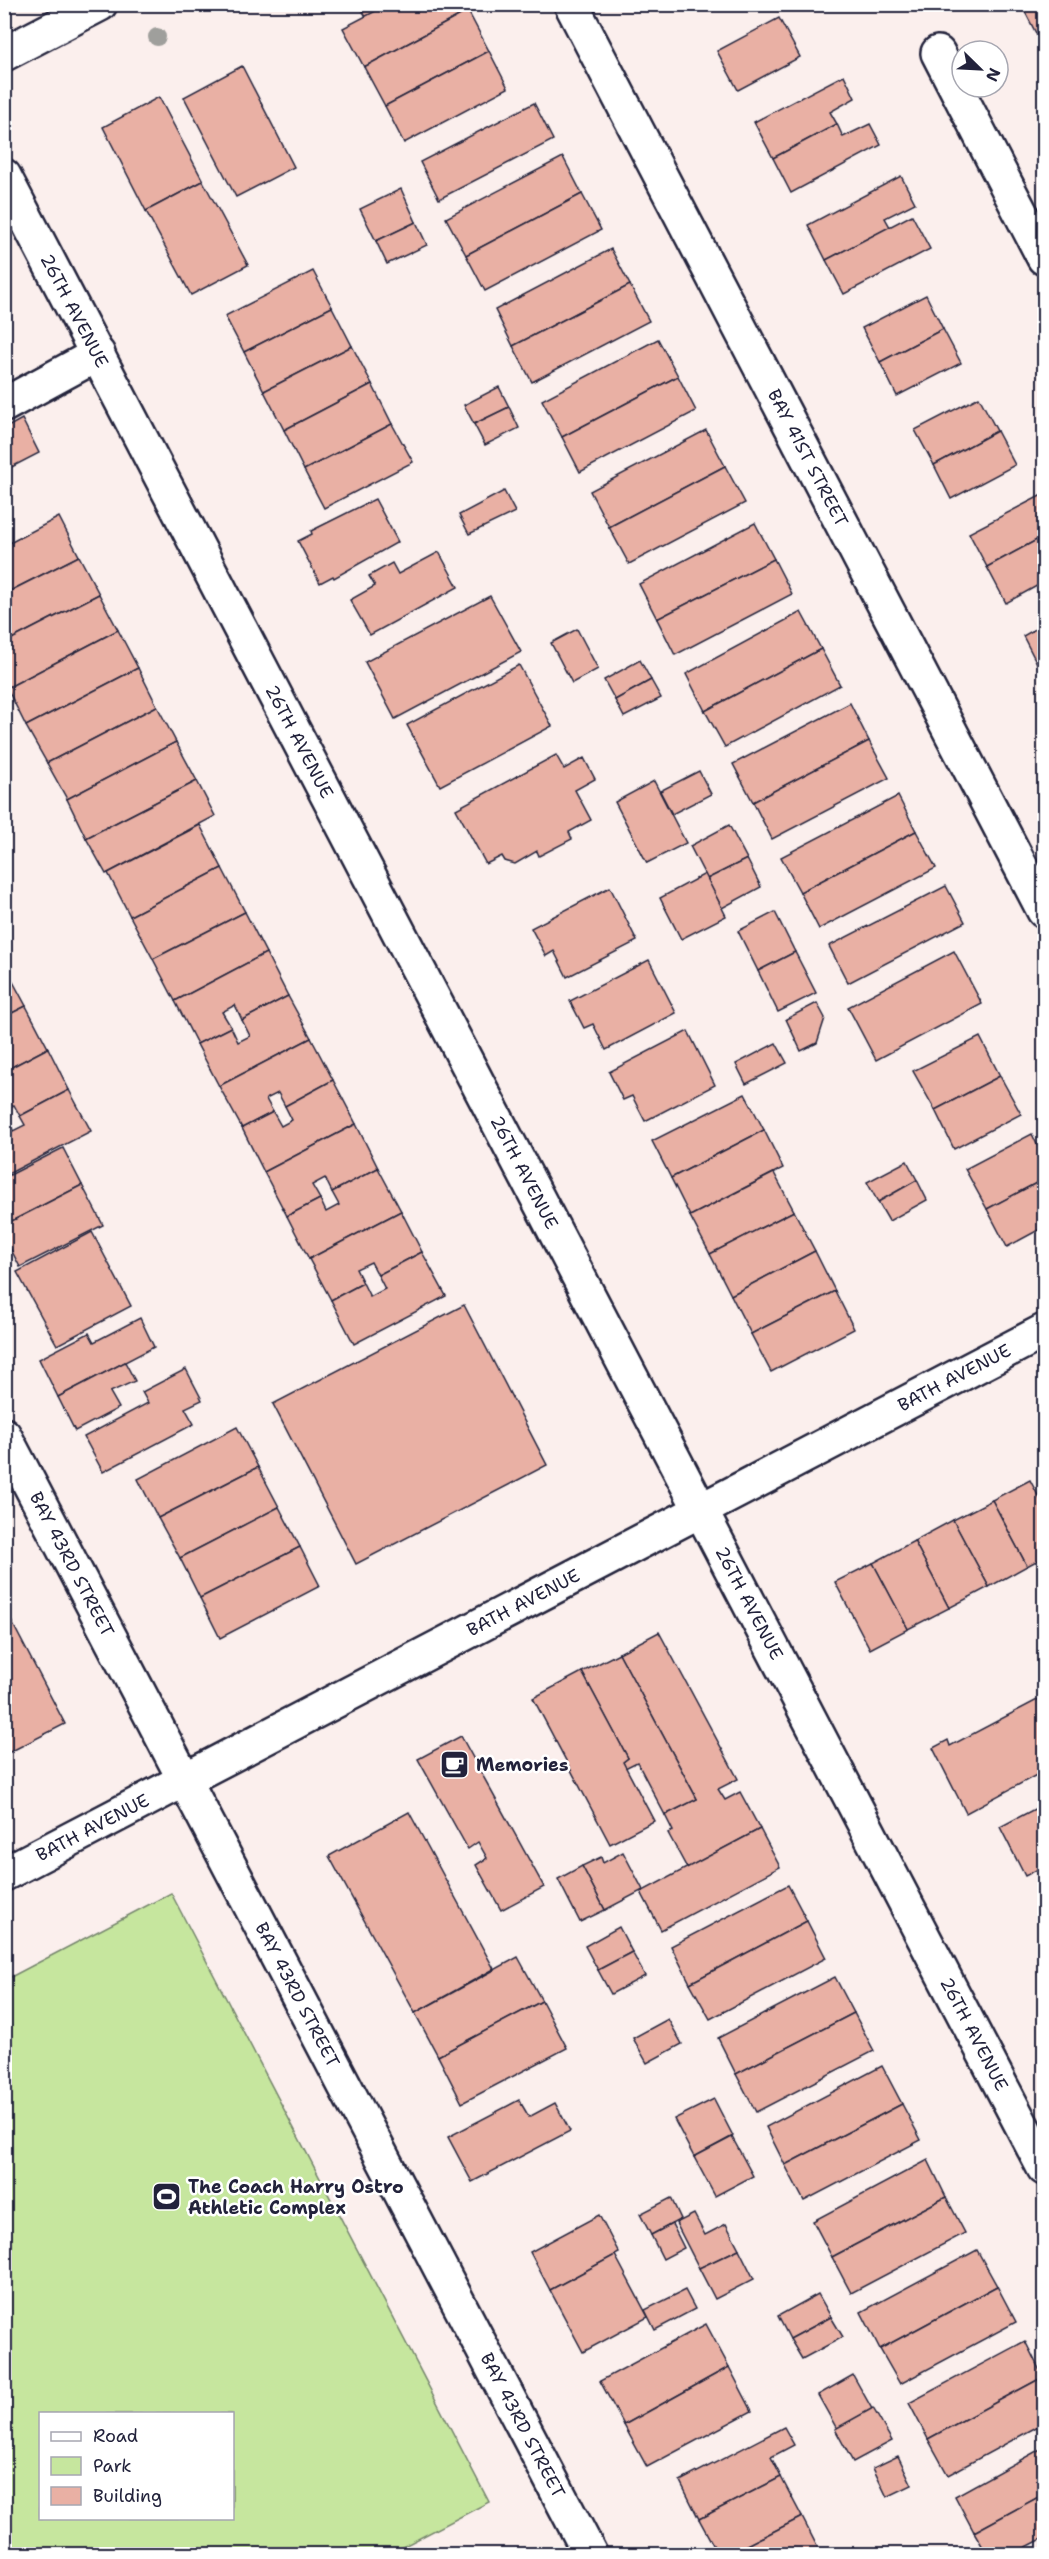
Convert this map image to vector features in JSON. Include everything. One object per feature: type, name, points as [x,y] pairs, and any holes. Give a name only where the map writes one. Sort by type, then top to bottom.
[{"type":"street","points":[[4,54],[100,4]]},
{"type":"street","name":"BAY 41ST STREET","points":[[571,4],[1044,910]]},
{"type":"street","points":[[938,53],[1044,258]]},
{"type":"street","name":"26TH AVENUE","points":[[4,176],[1044,2168]]},
{"type":"street","points":[[4,405],[98,354]]},
{"type":"street","name":"BATH AVENUE","points":[[4,1874],[1044,1331]]},
{"type":"street","name":"BAY 43RD STREET","points":[[4,1435],[590,2554]]},
{"type":"green space","name":"The Coach Harry Ostro Athletic Complex","points":[[171,1893],[489,2502],[389,2554],[5,2554],[5,1980]]},
{"type":"building","points":[[359,4],[389,4],[366,17]]},
{"type":"building","points":[[389,4],[464,4],[468,11],[364,67],[343,28]]},
{"type":"building","points":[[1044,4],[1044,39],[1040,41],[1022,6]]},
{"type":"building","points":[[468,11],[489,51],[385,106],[364,67]]},
{"type":"building","points":[[779,18],[800,57],[738,90],[717,51]]},
{"type":"building","points":[[489,51],[508,88],[404,143],[385,106]]},
{"type":"building","points":[[242,66],[294,167],[236,197],[184,97]]},
{"type":"building","points":[[844,75],[855,98],[830,112],[837,124],[773,158],[754,122]]},
{"type":"building","points":[[159,97],[203,181],[146,211],[103,127]]},
{"type":"building","points":[[534,103],[553,140],[439,199],[420,162]]},
{"type":"building","points":[[837,124],[843,137],[870,124],[881,145],[791,193],[773,158]]},
{"type":"building","points":[[563,157],[582,194],[466,255],[446,218]]},
{"type":"building","points":[[901,176],[915,203],[885,218],[890,227],[826,260],[808,225]]},
{"type":"building","points":[[203,181],[248,265],[191,295],[146,211]]},
{"type":"building","points":[[401,189],[416,222],[376,241],[360,209]]},
{"type":"building","points":[[582,194],[601,230],[485,291],[466,255]]},
{"type":"building","points":[[912,215],[930,249],[844,294],[826,260]]},
{"type":"building","points":[[416,222],[427,245],[387,264],[376,241]]},
{"type":"building","points":[[611,249],[630,285],[513,346],[495,310]]},
{"type":"building","points":[[313,271],[332,307],[244,352],[225,316]]},
{"type":"building","points":[[630,285],[649,321],[532,382],[513,346]]},
{"type":"building","points":[[926,295],[943,329],[880,362],[862,328]]},
{"type":"building","points":[[332,307],[352,346],[264,391],[244,352]]},
{"type":"building","points":[[943,329],[961,363],[897,396],[880,362]]},
{"type":"building","points":[[658,339],[678,376],[562,437],[542,400]]},
{"type":"building","points":[[352,346],[372,384],[284,430],[264,391]]},
{"type":"building","points":[[678,376],[696,411],[580,472],[562,437]]},
{"type":"building","points":[[372,384],[392,424],[304,470],[284,430]]},
{"type":"building","points":[[499,387],[509,407],[474,424],[464,405]]},
{"type":"building","points":[[979,397],[997,431],[934,465],[915,430]]},
{"type":"building","points":[[509,407],[519,428],[485,445],[474,424]]},
{"type":"building","points":[[22,419],[39,453],[4,471],[4,429]]},
{"type":"building","points":[[392,424],[413,462],[324,508],[304,470]]},
{"type":"building","points":[[706,430],[725,466],[609,527],[590,491]]},
{"type":"building","points":[[997,431],[1015,465],[951,499],[934,465]]},
{"type":"building","points":[[725,466],[745,503],[629,564],[609,527]]},
{"type":"building","points":[[504,491],[515,512],[469,534],[459,515]]},
{"type":"building","points":[[1044,494],[1044,536],[987,567],[969,533]]},
{"type":"building","points":[[375,499],[398,542],[334,578],[333,576],[320,583],[298,541],[312,534],[311,531]]},
{"type":"building","points":[[59,517],[79,556],[4,594],[4,546]]},
{"type":"building","points":[[755,523],[774,559],[657,619],[639,584]]},
{"type":"building","points":[[1044,536],[1044,582],[1006,603],[987,567]]},
{"type":"building","points":[[439,552],[458,587],[370,635],[350,600],[375,586],[369,576],[392,563],[398,574]]},
{"type":"building","points":[[79,556],[99,594],[4,643],[4,594]]},
{"type":"building","points":[[774,559],[792,594],[675,655],[657,619]]},
{"type":"building","points":[[99,594],[118,630],[7,688],[4,685],[4,643]]},
{"type":"building","points":[[490,596],[521,652],[395,719],[365,662]]},
{"type":"building","points":[[801,612],[821,649],[705,711],[686,674]]},
{"type":"building","points":[[1044,624],[1044,667],[1040,669],[1023,636]]},
{"type":"building","points":[[577,629],[598,669],[572,683],[551,643]]},
{"type":"building","points":[[118,630],[138,668],[26,726],[7,688]]},
{"type":"building","points":[[821,649],[840,685],[725,747],[705,711]]},
{"type":"building","points":[[640,660],[651,680],[615,700],[604,680]]},
{"type":"building","points":[[519,665],[552,726],[440,786],[407,725]]},
{"type":"building","points":[[138,668],[157,706],[47,763],[26,726]]},
{"type":"building","points":[[651,680],[661,698],[624,717],[615,700]]},
{"type":"building","points":[[850,703],[869,741],[753,802],[733,764]]},
{"type":"building","points":[[157,706],[176,742],[67,799],[47,763]]},
{"type":"building","points":[[869,741],[889,778],[772,839],[753,802]]},
{"type":"building","points":[[176,742],[197,781],[86,838],[67,799]]},
{"type":"building","points":[[556,755],[564,769],[584,758],[595,779],[575,790],[591,820],[569,832],[572,839],[539,856],[537,851],[515,864],[505,861],[502,856],[486,864],[456,809]]},
{"type":"building","points":[[699,771],[711,794],[672,814],[660,791]]},
{"type":"building","points":[[197,781],[215,816],[106,874],[86,838]]},
{"type":"building","points":[[654,781],[686,843],[647,863],[615,802]]},
{"type":"building","points":[[898,796],[916,831],[800,892],[781,857]]},
{"type":"building","points":[[200,825],[222,868],[130,916],[108,873]]},
{"type":"building","points":[[729,825],[747,859],[707,879],[690,846]]},
{"type":"building","points":[[916,831],[936,868],[819,929],[800,892]]},
{"type":"building","points":[[747,859],[761,887],[722,908],[707,879]]},
{"type":"building","points":[[222,868],[245,912],[153,959],[130,916]]},
{"type":"building","points":[[705,874],[726,916],[681,939],[660,898]]},
{"type":"building","points":[[946,886],[965,922],[848,983],[829,946]]},
{"type":"building","points":[[610,887],[637,941],[567,977],[554,951],[546,956],[531,928]]},
{"type":"building","points":[[245,912],[266,953],[175,1001],[153,959]]},
{"type":"building","points":[[775,912],[795,952],[758,971],[738,931]]},
{"type":"building","points":[[954,951],[982,1004],[876,1060],[848,1007]]},
{"type":"building","points":[[795,952],[816,993],[778,1012],[758,971]]},
{"type":"building","points":[[266,953],[288,996],[242,1020],[235,1005],[222,1012],[231,1027],[197,1044],[175,1001]]},
{"type":"building","points":[[649,960],[676,1013],[606,1050],[593,1024],[584,1028],[570,1001]]},
{"type":"building","points":[[4,965],[26,1006],[4,1017]]},
{"type":"building","points":[[288,996],[311,1038],[219,1086],[197,1044],[231,1027],[238,1042],[250,1036],[242,1020]]},
{"type":"building","points":[[817,1003],[825,1018],[817,1043],[801,1051],[786,1019]]},
{"type":"building","points":[[26,1006],[48,1048],[4,1071],[4,1017]]},
{"type":"building","points":[[688,1031],[715,1085],[645,1121],[632,1096],[623,1100],[609,1072]]},
{"type":"building","points":[[980,1037],[1000,1076],[935,1110],[913,1071]]},
{"type":"building","points":[[311,1038],[333,1080],[285,1106],[278,1093],[266,1099],[273,1112],[242,1128],[219,1086]]},
{"type":"building","points":[[776,1043],[787,1063],[746,1084],[736,1064]]},
{"type":"building","points":[[48,1048],[69,1090],[20,1116],[14,1105],[4,1110],[4,1071]]},
{"type":"building","points":[[1000,1076],[1021,1114],[954,1149],[935,1110]]},
{"type":"building","points":[[333,1080],[356,1124],[264,1172],[242,1128],[273,1112],[281,1126],[292,1120],[285,1106]]},
{"type":"building","points":[[69,1090],[91,1131],[4,1176],[4,1124],[9,1121],[13,1131],[25,1125],[20,1116]]},
{"type":"building","points":[[745,1094],[764,1130],[671,1178],[652,1141]]},
{"type":"building","points":[[356,1124],[378,1168],[332,1192],[325,1178],[312,1185],[320,1199],[287,1216],[264,1172]]},
{"type":"building","points":[[764,1130],[783,1168],[690,1216],[671,1178]]},
{"type":"building","points":[[1032,1134],[1044,1159],[1044,1179],[987,1209],[965,1169]]},
{"type":"building","points":[[63,1148],[82,1185],[4,1225],[4,1178]]},
{"type":"building","points":[[907,1161],[917,1180],[878,1202],[867,1182]]},
{"type":"building","points":[[378,1168],[401,1211],[309,1259],[287,1216],[320,1199],[326,1212],[339,1205],[332,1192]]},
{"type":"building","points":[[774,1173],[794,1211],[710,1254],[690,1216]]},
{"type":"building","points":[[1044,1179],[1044,1227],[1007,1247],[987,1209]]},
{"type":"building","points":[[917,1180],[927,1200],[889,1221],[878,1202]]},
{"type":"building","points":[[82,1185],[103,1225],[20,1267],[4,1236],[4,1225]]},
{"type":"building","points":[[401,1211],[422,1252],[378,1275],[371,1262],[356,1269],[363,1283],[331,1300],[309,1259]]},
{"type":"building","points":[[794,1211],[815,1251],[731,1295],[710,1254]]},
{"type":"building","points":[[92,1232],[131,1306],[57,1345],[17,1272]]},
{"type":"building","points":[[815,1251],[835,1291],[751,1334],[731,1295]]},
{"type":"building","points":[[422,1252],[446,1296],[354,1344],[331,1300],[363,1283],[370,1297],[385,1289],[378,1275]]},
{"type":"building","points":[[835,1291],[854,1329],[771,1372],[751,1334]]},
{"type":"building","points":[[464,1305],[547,1465],[356,1564],[273,1404]]},
{"type":"building","points":[[140,1318],[154,1347],[58,1397],[39,1359],[89,1333],[94,1342]]},
{"type":"building","points":[[125,1362],[135,1381],[110,1392],[119,1408],[75,1431],[58,1397]]},
{"type":"building","points":[[186,1369],[202,1400],[185,1408],[194,1424],[103,1472],[84,1437],[148,1403],[142,1392]]},
{"type":"building","points":[[237,1427],[258,1467],[158,1518],[138,1479]]},
{"type":"building","points":[[258,1467],[279,1507],[180,1558],[158,1518]]},
{"type":"building","points":[[1030,1480],[1044,1507],[1044,1557],[1027,1566],[992,1500]]},
{"type":"building","points":[[992,1500],[1027,1566],[989,1587],[953,1520]]},
{"type":"building","points":[[279,1507],[300,1547],[200,1598],[180,1558]]},
{"type":"building","points":[[953,1520],[989,1587],[949,1608],[914,1541]]},
{"type":"building","points":[[914,1541],[949,1608],[908,1629],[873,1563]]},
{"type":"building","points":[[300,1547],[320,1586],[220,1638],[200,1598]]},
{"type":"building","points":[[873,1563],[908,1629],[870,1649],[835,1582]]},
{"type":"building","points":[[4,1607],[65,1724],[4,1755]]},
{"type":"building","points":[[659,1632],[738,1779],[718,1789],[725,1800],[740,1792],[760,1829],[687,1868],[668,1833],[673,1831],[665,1815],[697,1799],[619,1653]]},
{"type":"building","points":[[619,1653],[697,1799],[665,1815],[637,1762],[625,1768],[623,1762],[628,1758],[582,1672]]},
{"type":"building","points":[[582,1672],[628,1758],[623,1762],[654,1821],[610,1844],[533,1698]]},
{"type":"building","points":[[1039,1699],[1044,1709],[1044,1771],[966,1813],[933,1748],[948,1740],[950,1746]]},
{"type":"building","points":[[461,1736],[544,1887],[501,1910],[476,1865],[487,1858],[478,1842],[468,1849],[418,1759]]},
{"type":"building","points":[[1044,1804],[1044,1866],[1025,1876],[1000,1827]]},
{"type":"building","points":[[409,1812],[494,1969],[415,2013],[329,1856]]},
{"type":"building","points":[[760,1829],[780,1867],[661,1930],[641,1892]]},
{"type":"building","points":[[623,1852],[643,1890],[605,1910],[582,1866],[601,1857],[603,1863]]},
{"type":"building","points":[[582,1866],[605,1910],[580,1922],[558,1879]]},
{"type":"building","points":[[788,1885],[807,1921],[690,1983],[671,1946]]},
{"type":"building","points":[[807,1921],[826,1958],[710,2019],[690,1983]]},
{"type":"building","points":[[619,1927],[632,1952],[598,1970],[585,1946]]},
{"type":"building","points":[[632,1952],[645,1976],[611,1994],[598,1970]]},
{"type":"building","points":[[518,1957],[542,2001],[438,2056],[415,2013]]},
{"type":"building","points":[[835,1977],[854,2013],[736,2074],[718,2038]]},
{"type":"building","points":[[542,2001],[567,2048],[462,2103],[438,2056]]},
{"type":"building","points":[[854,2013],[874,2051],[756,2112],[736,2074]]},
{"type":"building","points":[[668,2019],[682,2044],[647,2063],[633,2038]]},
{"type":"building","points":[[882,2066],[902,2104],[785,2165],[766,2127]]},
{"type":"building","points":[[714,2099],[733,2136],[694,2157],[674,2119]]},
{"type":"building","points":[[519,2100],[529,2117],[555,2103],[570,2131],[472,2182],[448,2137]]},
{"type":"building","points":[[902,2104],[921,2140],[804,2201],[785,2165]]},
{"type":"building","points":[[732,2137],[753,2176],[715,2196],[694,2157]]},
{"type":"building","points":[[928,2160],[946,2197],[832,2257],[813,2221]]},
{"type":"building","points":[[946,2197],[965,2233],[851,2293],[832,2257]]},
{"type":"building","points":[[671,2198],[681,2219],[651,2235],[640,2214]]},
{"type":"building","points":[[694,2214],[705,2235],[726,2224],[739,2249],[699,2268],[676,2223]]},
{"type":"building","points":[[599,2215],[619,2253],[550,2290],[530,2252]]},
{"type":"building","points":[[672,2224],[684,2248],[663,2259],[651,2235]]},
{"type":"building","points":[[739,2249],[754,2279],[715,2299],[699,2268]]},
{"type":"building","points":[[977,2250],[997,2286],[880,2349],[861,2312]]},
{"type":"building","points":[[615,2255],[648,2317],[583,2352],[550,2290]]},
{"type":"building","points":[[997,2286],[1016,2322],[900,2384],[880,2349]]},
{"type":"building","points":[[685,2290],[695,2309],[655,2330],[645,2310]]},
{"type":"building","points":[[818,2294],[831,2317],[790,2339],[778,2316]]},
{"type":"building","points":[[831,2317],[843,2337],[802,2359],[790,2339]]},
{"type":"building","points":[[706,2324],[729,2367],[624,2425],[600,2381]]},
{"type":"building","points":[[1025,2341],[1043,2377],[928,2439],[909,2403]]},
{"type":"building","points":[[729,2367],[752,2411],[647,2467],[624,2425]]},
{"type":"building","points":[[853,2375],[872,2409],[837,2429],[818,2395]]},
{"type":"building","points":[[1043,2377],[1044,2423],[948,2475],[928,2439]]},
{"type":"building","points":[[873,2408],[892,2441],[853,2462],[835,2429]]},
{"type":"building","points":[[784,2427],[794,2445],[771,2457],[781,2477],[699,2519],[680,2481]]},
{"type":"building","points":[[1044,2447],[1044,2494],[974,2532],[955,2496]]},
{"type":"building","points":[[898,2456],[912,2485],[887,2497],[873,2468]]},
{"type":"building","points":[[781,2477],[802,2517],[729,2554],[718,2554],[699,2519]]},
{"type":"building","points":[[1044,2494],[1044,2538],[1013,2554],[987,2554],[974,2532]]},
{"type":"building","points":[[802,2517],[821,2554],[729,2554]]},
{"type":"place","name":"Memories","points":[[455,1765]]},
{"type":"place","name":"The Coach Harry Ostro Athletic Complex","points":[[167,2197]]}]
